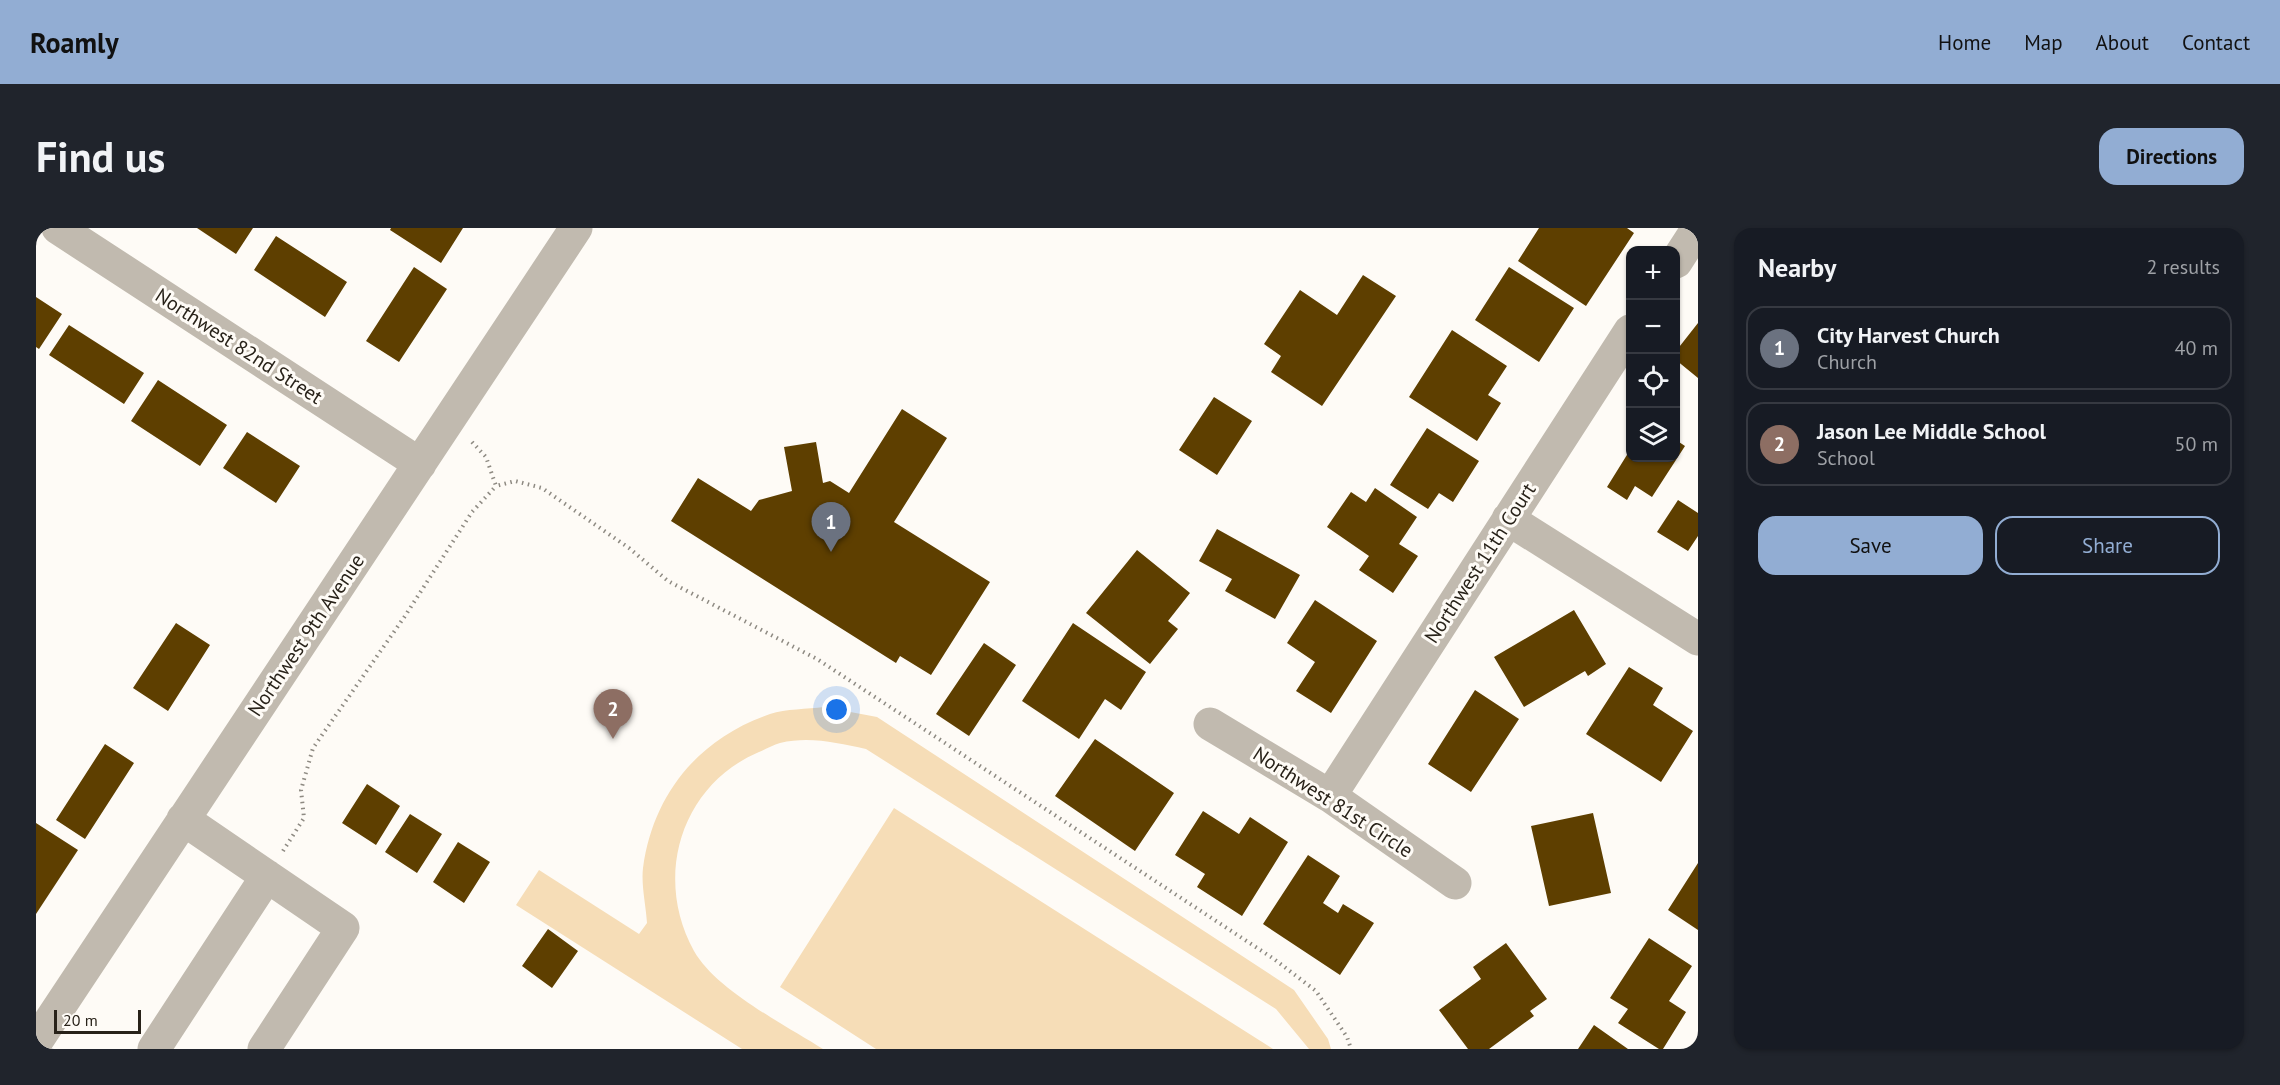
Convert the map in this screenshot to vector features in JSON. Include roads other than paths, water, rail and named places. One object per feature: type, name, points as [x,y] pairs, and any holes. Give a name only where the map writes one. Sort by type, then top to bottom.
[{"type":"street","name":"Northwest 82nd Street","points":[[58,228],[420,464]]},
{"type":"street","name":"Northwest 9th Avenue","points":[[36,1041],[576,228]]},
{"type":"street","points":[[1680,256],[1698,228]]},
{"type":"street","name":"Northwest 11th Court","points":[[1330,796],[1626,337]]},
{"type":"street","points":[[1508,519],[1698,639]]},
{"type":"street","name":"Northwest 81st Circle","points":[[1210,724],[1330,796],[1455,883]]},
{"type":"street","points":[[183,819],[343,928],[264,1049]]},
{"type":"street","points":[[154,1049],[267,876]]},
{"type":"place","name":"City Harvest Church","points":[[831,552]]},
{"type":"place","name":"Jason Lee Middle School","points":[[613,739]]}]
